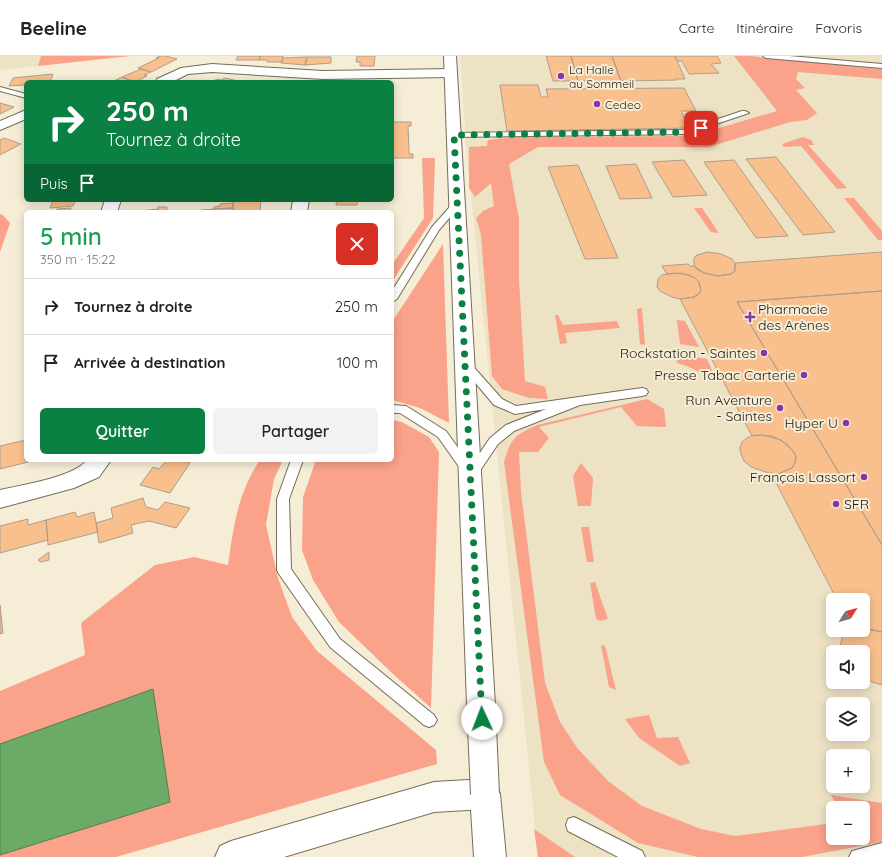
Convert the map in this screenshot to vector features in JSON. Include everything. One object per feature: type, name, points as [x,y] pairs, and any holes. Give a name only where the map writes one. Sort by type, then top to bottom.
[{"type":"main road","points":[[450,56],[466,365],[485,794],[490,857]]},
{"type":"main road","points":[[166,80],[186,71],[212,68],[323,78],[451,74]]},
{"type":"main road","points":[[0,126],[24,115]]},
{"type":"main road","points":[[0,499],[66,482],[91,471],[98,462]]},
{"type":"main road","points":[[231,857],[434,797],[485,794]]},
{"type":"lane","points":[[766,56],[815,58],[878,66]]},
{"type":"lane","points":[[873,56],[878,66]]},
{"type":"lane","points":[[0,89],[24,95]]},
{"type":"lane","points":[[454,135],[686,132],[745,113]]},
{"type":"lane","points":[[394,296],[435,229],[458,203]]},
{"type":"lane","points":[[466,365],[498,402],[515,410],[642,392]]},
{"type":"lane","points":[[394,409],[402,409],[442,434],[471,475],[494,441],[510,428],[576,402]]},
{"type":"lane","points":[[296,462],[284,499],[284,570],[336,643],[429,720]]},
{"type":"lane","points":[[574,825],[636,857]]},
{"type":"lane","points":[[858,857],[882,852]]},
{"type":"shaded area","points":[[0,56],[130,56],[0,70]]},
{"type":"shaded area","points":[[41,56],[130,56],[38,66]]},
{"type":"shaded area","points":[[460,56],[882,56],[882,857],[538,857],[467,157]]},
{"type":"shaded area","points":[[734,56],[750,56],[882,69],[882,79],[798,72],[796,79],[805,88],[796,90],[817,113],[807,120],[790,122],[709,147],[538,147],[509,164],[519,219],[519,280],[525,381],[545,387],[548,399],[529,398],[502,389],[492,376],[481,235],[476,218],[483,211],[494,206],[491,183],[475,197],[469,188],[469,147],[487,146],[488,140],[511,137],[692,136],[777,111]]},
{"type":"shaded area","points":[[803,137],[811,140],[814,145],[808,145],[847,188],[837,189],[801,146],[784,147],[782,144]]},
{"type":"shaded area","points":[[422,158],[435,158],[433,218],[394,279],[394,262],[424,218]]},
{"type":"shaded area","points":[[844,198],[854,198],[882,231],[882,240],[878,240]]},
{"type":"shaded area","points":[[694,208],[702,208],[719,233],[711,232]]},
{"type":"shaded area","points":[[2,214],[10,223],[0,252],[0,215]]},
{"type":"shaded area","points":[[443,244],[449,423],[420,408],[394,401],[394,319]]},
{"type":"shaded area","points":[[642,308],[645,345],[640,344],[637,309]]},
{"type":"shaded area","points":[[555,315],[558,315],[563,325],[617,321],[620,328],[565,333],[567,343],[560,344]]},
{"type":"shaded area","points":[[677,320],[685,321],[699,347],[680,344]]},
{"type":"shaded area","points":[[676,354],[707,359],[717,381],[710,382],[695,370],[677,363]]},
{"type":"shaded area","points":[[647,399],[664,409],[666,427],[637,426],[621,407],[539,427],[549,438],[538,452],[519,452],[521,492],[545,683],[560,722],[578,749],[608,781],[642,806],[701,829],[735,836],[826,824],[826,845],[866,845],[802,857],[698,857],[638,843],[560,795],[544,762],[504,462],[509,448],[515,438],[537,425]]},
{"type":"shaded area","points":[[394,420],[402,422],[429,437],[439,452],[431,708],[339,622],[313,580],[302,550],[303,497],[315,462],[394,462]]},
{"type":"shaded area","points":[[259,462],[282,462],[274,479],[266,525],[278,578],[292,617],[317,651],[436,750],[437,764],[116,857],[0,857],[0,691],[85,655],[81,623],[155,565],[194,557],[228,565],[238,511],[246,485]]},
{"type":"shaded area","points":[[581,463],[593,478],[591,506],[578,506],[573,476]]},
{"type":"shaded area","points":[[581,527],[589,527],[594,562],[587,562]]},
{"type":"shaded area","points":[[595,582],[608,619],[600,621],[596,619],[590,583]]},
{"type":"shaded area","points":[[601,645],[605,646],[616,690],[609,687]]},
{"type":"shaded area","points":[[153,689],[170,802],[0,855],[0,744]]},
{"type":"shaded area","points":[[649,715],[657,738],[678,737],[690,763],[680,766],[639,738],[625,719]]},
{"type":"shaded area","points":[[831,795],[869,801],[834,801]]},
{"type":"shaded area","points":[[870,801],[882,803],[882,842],[870,844]]},
{"type":"shaded area","points":[[534,829],[575,857],[538,857]]},
{"type":"building","points":[[159,56],[177,59],[151,72],[138,68],[159,58],[156,58]]},
{"type":"building","points":[[238,56],[260,56],[259,60],[236,60]]},
{"type":"building","points":[[260,56],[283,56],[282,62],[267,62],[267,60],[259,60]]},
{"type":"building","points":[[357,56],[375,56],[374,66],[360,66],[360,62],[356,62]]},
{"type":"building","points":[[546,56],[571,56],[578,81],[553,81]]},
{"type":"building","points":[[571,56],[612,56],[621,81],[578,81]]},
{"type":"building","points":[[612,56],[675,56],[685,79],[621,81]]},
{"type":"building","points":[[675,56],[717,56],[721,63],[711,64],[719,73],[689,74],[682,61],[677,61]]},
{"type":"building","points":[[307,57],[331,57],[331,63],[305,65]]},
{"type":"building","points":[[307,57],[305,65],[281,63],[283,58]]},
{"type":"building","points":[[141,69],[151,72],[144,75],[147,76],[139,80],[130,80],[122,77]]},
{"type":"building","points":[[53,74],[51,80],[24,80],[24,85],[9,86],[13,78]]},
{"type":"building","points":[[122,77],[130,80],[116,80]]},
{"type":"building","points":[[225,78],[234,80],[221,80]]},
{"type":"building","name":"Cedeo","points":[[500,85],[538,85],[541,97],[548,97],[546,89],[684,88],[696,111],[681,111],[690,128],[507,131]]},
{"type":"building","points":[[0,103],[14,107],[0,114]]},
{"type":"building","points":[[394,122],[411,122],[411,126],[408,126],[409,154],[413,154],[413,158],[394,158]]},
{"type":"building","points":[[4,138],[21,144],[0,155],[0,140]]},
{"type":"building","points":[[776,157],[835,232],[803,235],[746,159]]},
{"type":"building","points":[[684,160],[707,195],[673,197],[652,162]]},
{"type":"building","points":[[734,160],[788,236],[756,238],[704,162]]},
{"type":"building","points":[[636,164],[652,198],[620,199],[606,166]]},
{"type":"building","points":[[578,165],[618,258],[585,259],[548,167]]},
{"type":"building","points":[[52,202],[75,202],[73,206],[50,208]]},
{"type":"building","points":[[233,202],[261,202],[260,210],[233,210]]},
{"type":"building","points":[[337,202],[358,202],[357,205],[336,205]]},
{"type":"building","points":[[233,203],[233,208],[213,209],[214,207],[220,206],[220,204]]},
{"type":"building","points":[[158,207],[167,207],[167,210],[158,210]]},
{"type":"building","points":[[71,208],[70,210],[57,209]]},
{"type":"building","points":[[233,208],[233,210],[201,210]]},
{"type":"building","points":[[708,252],[721,254],[732,259],[735,263],[735,271],[731,274],[718,276],[698,270],[694,266],[694,258],[697,255]]},
{"type":"building","points":[[882,252],[882,291],[737,302],[882,545],[882,632],[870,629],[870,593],[833,593],[771,473],[778,474],[792,468],[796,457],[793,451],[781,440],[763,435],[752,436],[680,299],[694,297],[699,294],[701,291],[699,282],[695,278],[682,273],[667,274],[662,266],[688,264],[704,273],[718,276],[731,274],[735,271],[735,263]]},
{"type":"building","points":[[675,273],[689,275],[695,278],[699,282],[701,291],[694,297],[680,299],[660,291],[657,287],[658,279],[662,275]]},
{"type":"building","name":"Hyper U","points":[[882,291],[882,545],[737,302]]},
{"type":"building","points":[[754,435],[773,436],[788,445],[796,457],[792,468],[778,474],[769,473],[751,467],[744,461],[740,448],[742,442]]},
{"type":"building","points":[[24,440],[24,462],[28,462],[0,469],[0,446]]},
{"type":"building","points":[[165,462],[190,463],[170,493],[140,485],[153,467],[159,469]]},
{"type":"building","points":[[143,498],[146,507],[158,510],[165,502],[190,508],[176,528],[149,521],[131,525],[133,533],[99,543],[96,523],[113,518],[111,508]]},
{"type":"building","points":[[75,512],[77,517],[94,512],[98,532],[48,545],[46,520]]},
{"type":"building","points":[[28,519],[28,525],[46,520],[48,540],[0,553],[0,526]]},
{"type":"building","points":[[49,552],[49,560],[41,562],[38,560]]},
{"type":"building","points":[[0,605],[3,633],[0,634]]},
{"type":"building","points":[[870,629],[882,632],[882,685],[870,681],[870,645],[840,645],[842,638],[870,637]]},
{"type":"place","name":"La Halle au Sommeil","points":[[561,76]]},
{"type":"place","name":"Cedeo","points":[[597,104]]},
{"type":"place","name":"Pharmacie des Arènes","points":[[750,317]]},
{"type":"place","name":"Rockstation - Saintes","points":[[764,353]]},
{"type":"place","name":"Presse Tabac Carterie","points":[[804,375]]},
{"type":"place","name":"Run Aventure - Saintes","points":[[780,408]]},
{"type":"place","name":"Hyper U","points":[[846,423]]},
{"type":"place","name":"François Lassort","points":[[864,477]]},
{"type":"place","name":"SFR","points":[[836,504]]},
{"type":"route","points":[[482,719],[454,135],[686,132],[701,128]]}]
